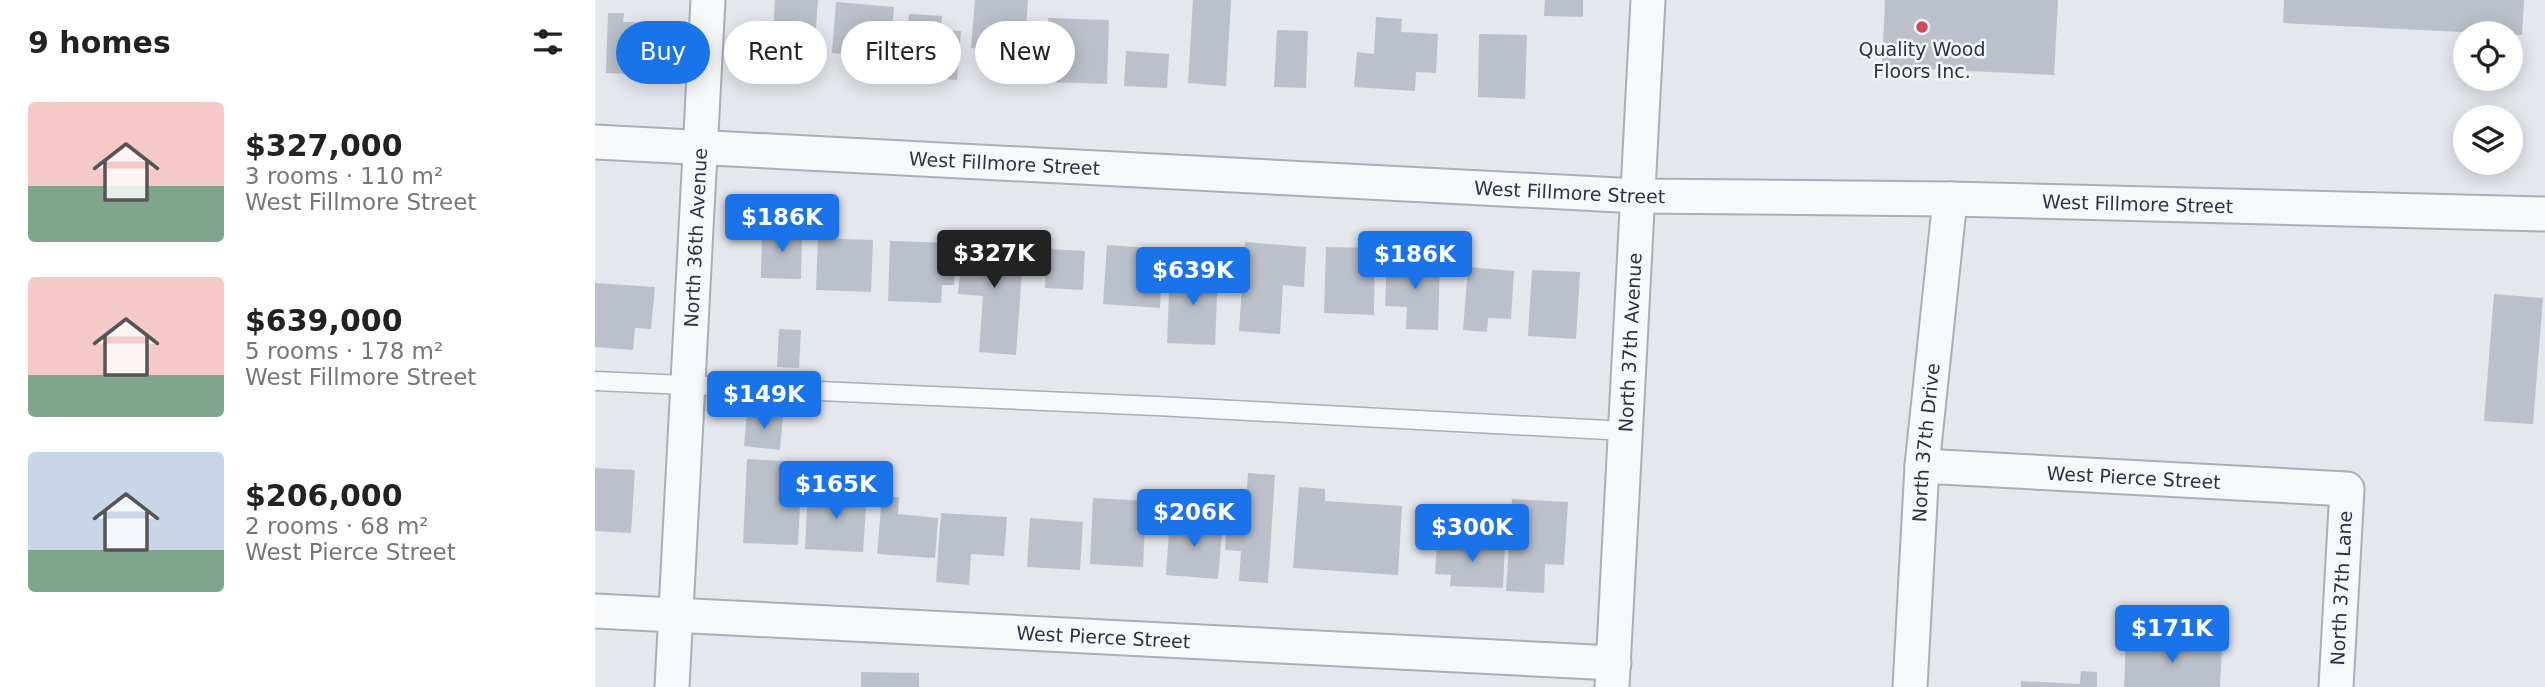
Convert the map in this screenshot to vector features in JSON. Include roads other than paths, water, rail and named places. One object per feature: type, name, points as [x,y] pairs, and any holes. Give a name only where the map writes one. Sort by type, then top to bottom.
[{"type":"street","name":"North 36th Avenue","points":[[672,687],[708,0]]},
{"type":"street","name":"North 37th Avenue","points":[[1613,675],[1648,0]]},
{"type":"street","name":"West Fillmore Street","points":[[595,142],[1638,196],[1950,199],[2545,214]]},
{"type":"street","name":"North 37th Drive","points":[[1910,687],[1921,466],[1950,199]]},
{"type":"street","name":"West Pierce Street","points":[[1921,466],[2347,489]]},
{"type":"street","name":"North 37th Lane","points":[[2336,687],[2347,489]]},
{"type":"street","name":"West Pierce Street","points":[[595,611],[1613,675]]},
{"type":"lane","points":[[595,381],[1157,405],[1626,431]]},
{"type":"place","name":"Quality Wood Floors Inc.","points":[[1922,27]]}]
